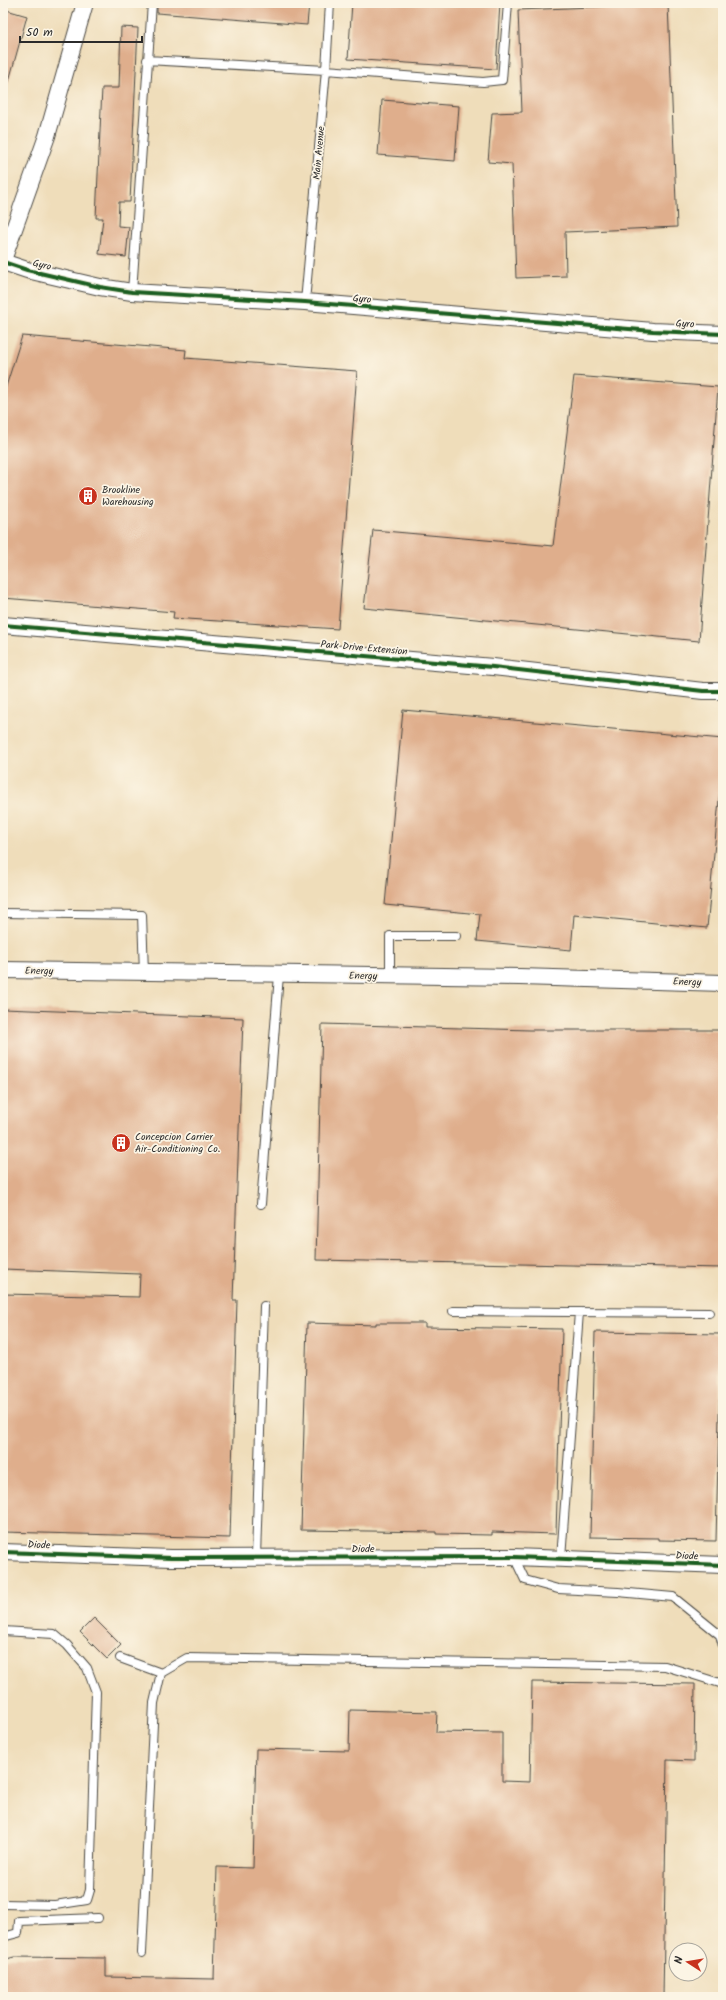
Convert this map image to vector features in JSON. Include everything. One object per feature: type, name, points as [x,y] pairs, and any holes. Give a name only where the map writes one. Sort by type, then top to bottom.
[{"type":"street","points":[[3,261],[46,136],[85,3]]},
{"type":"street","name":"Gyro","points":[[3,261],[34,272],[100,287],[132,292],[305,302],[653,331],[723,334]]},
{"type":"street","name":"Park Drive Extension","points":[[3,625],[493,667],[703,691],[723,691]]},
{"type":"street","name":"Energy","points":[[3,970],[279,975],[520,977],[723,983]]},
{"type":"street","name":"Diode","points":[[3,1552],[171,1558],[514,1557],[723,1565]]},
{"type":"lane","points":[[132,292],[152,3]]},
{"type":"lane","name":"Main Avenue","points":[[305,302],[326,70],[330,3]]},
{"type":"lane","points":[[147,60],[326,70],[483,82],[502,80],[508,3]]},
{"type":"lane","points":[[3,913],[142,915],[144,973]]},
{"type":"lane","points":[[390,976],[390,936],[456,936]]},
{"type":"lane","points":[[261,1204],[279,975]]},
{"type":"lane","points":[[256,1557],[264,1306]]},
{"type":"lane","points":[[453,1311],[709,1313]]},
{"type":"lane","points":[[561,1559],[579,1312]]},
{"type":"lane","points":[[514,1557],[525,1580],[558,1589],[673,1597],[720,1635],[723,1646]]},
{"type":"lane","points":[[3,1630],[54,1634],[67,1645],[87,1668],[96,1692],[90,1890],[87,1900],[55,1905],[3,1904]]},
{"type":"lane","points":[[120,1658],[161,1673]]},
{"type":"lane","points":[[142,1953],[154,1703],[161,1673],[187,1658],[665,1666],[723,1684]]},
{"type":"lane","points":[[3,1937],[18,1933],[19,1921],[98,1918]]},
{"type":"building","points":[[157,3],[309,3],[307,25],[157,13]]},
{"type":"building","points":[[352,3],[500,3],[496,69],[348,59]]},
{"type":"building","points":[[668,4],[677,227],[565,232],[566,276],[516,278],[512,164],[488,162],[492,113],[522,112],[518,10]]},
{"type":"building","points":[[3,9],[27,16],[7,88],[3,88]]},
{"type":"building","points":[[121,27],[138,28],[130,202],[119,202],[118,226],[129,227],[126,257],[99,254],[103,218],[96,218],[102,88],[119,88]]},
{"type":"building","points":[[382,100],[459,106],[455,161],[378,155]]},
{"type":"building","points":[[22,336],[186,350],[185,358],[357,371],[338,629],[173,618],[174,612],[3,598],[3,396]]},
{"type":"building","points":[[574,376],[718,387],[699,641],[364,608],[373,530],[553,546]]},
{"type":"building","points":[[403,710],[723,739],[723,757],[707,928],[574,915],[571,950],[477,941],[480,914],[385,905]]},
{"type":"building","points":[[3,1009],[243,1018],[233,1300],[237,1300],[230,1538],[3,1532],[3,1294],[139,1297],[140,1274],[3,1269]]},
{"type":"building","points":[[322,1024],[530,1030],[723,1030],[723,1268],[316,1260]]},
{"type":"building","points":[[307,1323],[376,1325],[376,1323],[425,1323],[425,1327],[562,1329],[556,1534],[492,1532],[492,1535],[436,1534],[436,1532],[301,1530]]},
{"type":"building","points":[[595,1332],[721,1334],[716,1541],[590,1537]]},
{"type":"building","points":[[94,1618],[121,1645],[107,1659],[80,1632]]},
{"type":"building","points":[[532,1682],[695,1684],[694,1761],[667,1760],[663,1997],[3,1997],[3,1960],[14,1957],[106,1958],[106,1977],[214,1979],[217,1867],[253,1868],[256,1749],[349,1751],[350,1710],[437,1712],[436,1732],[502,1733],[502,1781],[530,1782]]},
{"type":"cycle path","points":[[3,262],[27,270],[100,287],[132,292],[305,302],[653,331],[723,334]]},
{"type":"cycle path","points":[[3,625],[493,667],[703,691],[723,691]]},
{"type":"cycle path","points":[[3,1552],[171,1558],[514,1557],[723,1565]]},
{"type":"place","name":"Brookline Warehousing","points":[[88,496]]},
{"type":"place","name":"Concepcion Carrier Air-Conditioning Co.","points":[[121,1143]]}]
